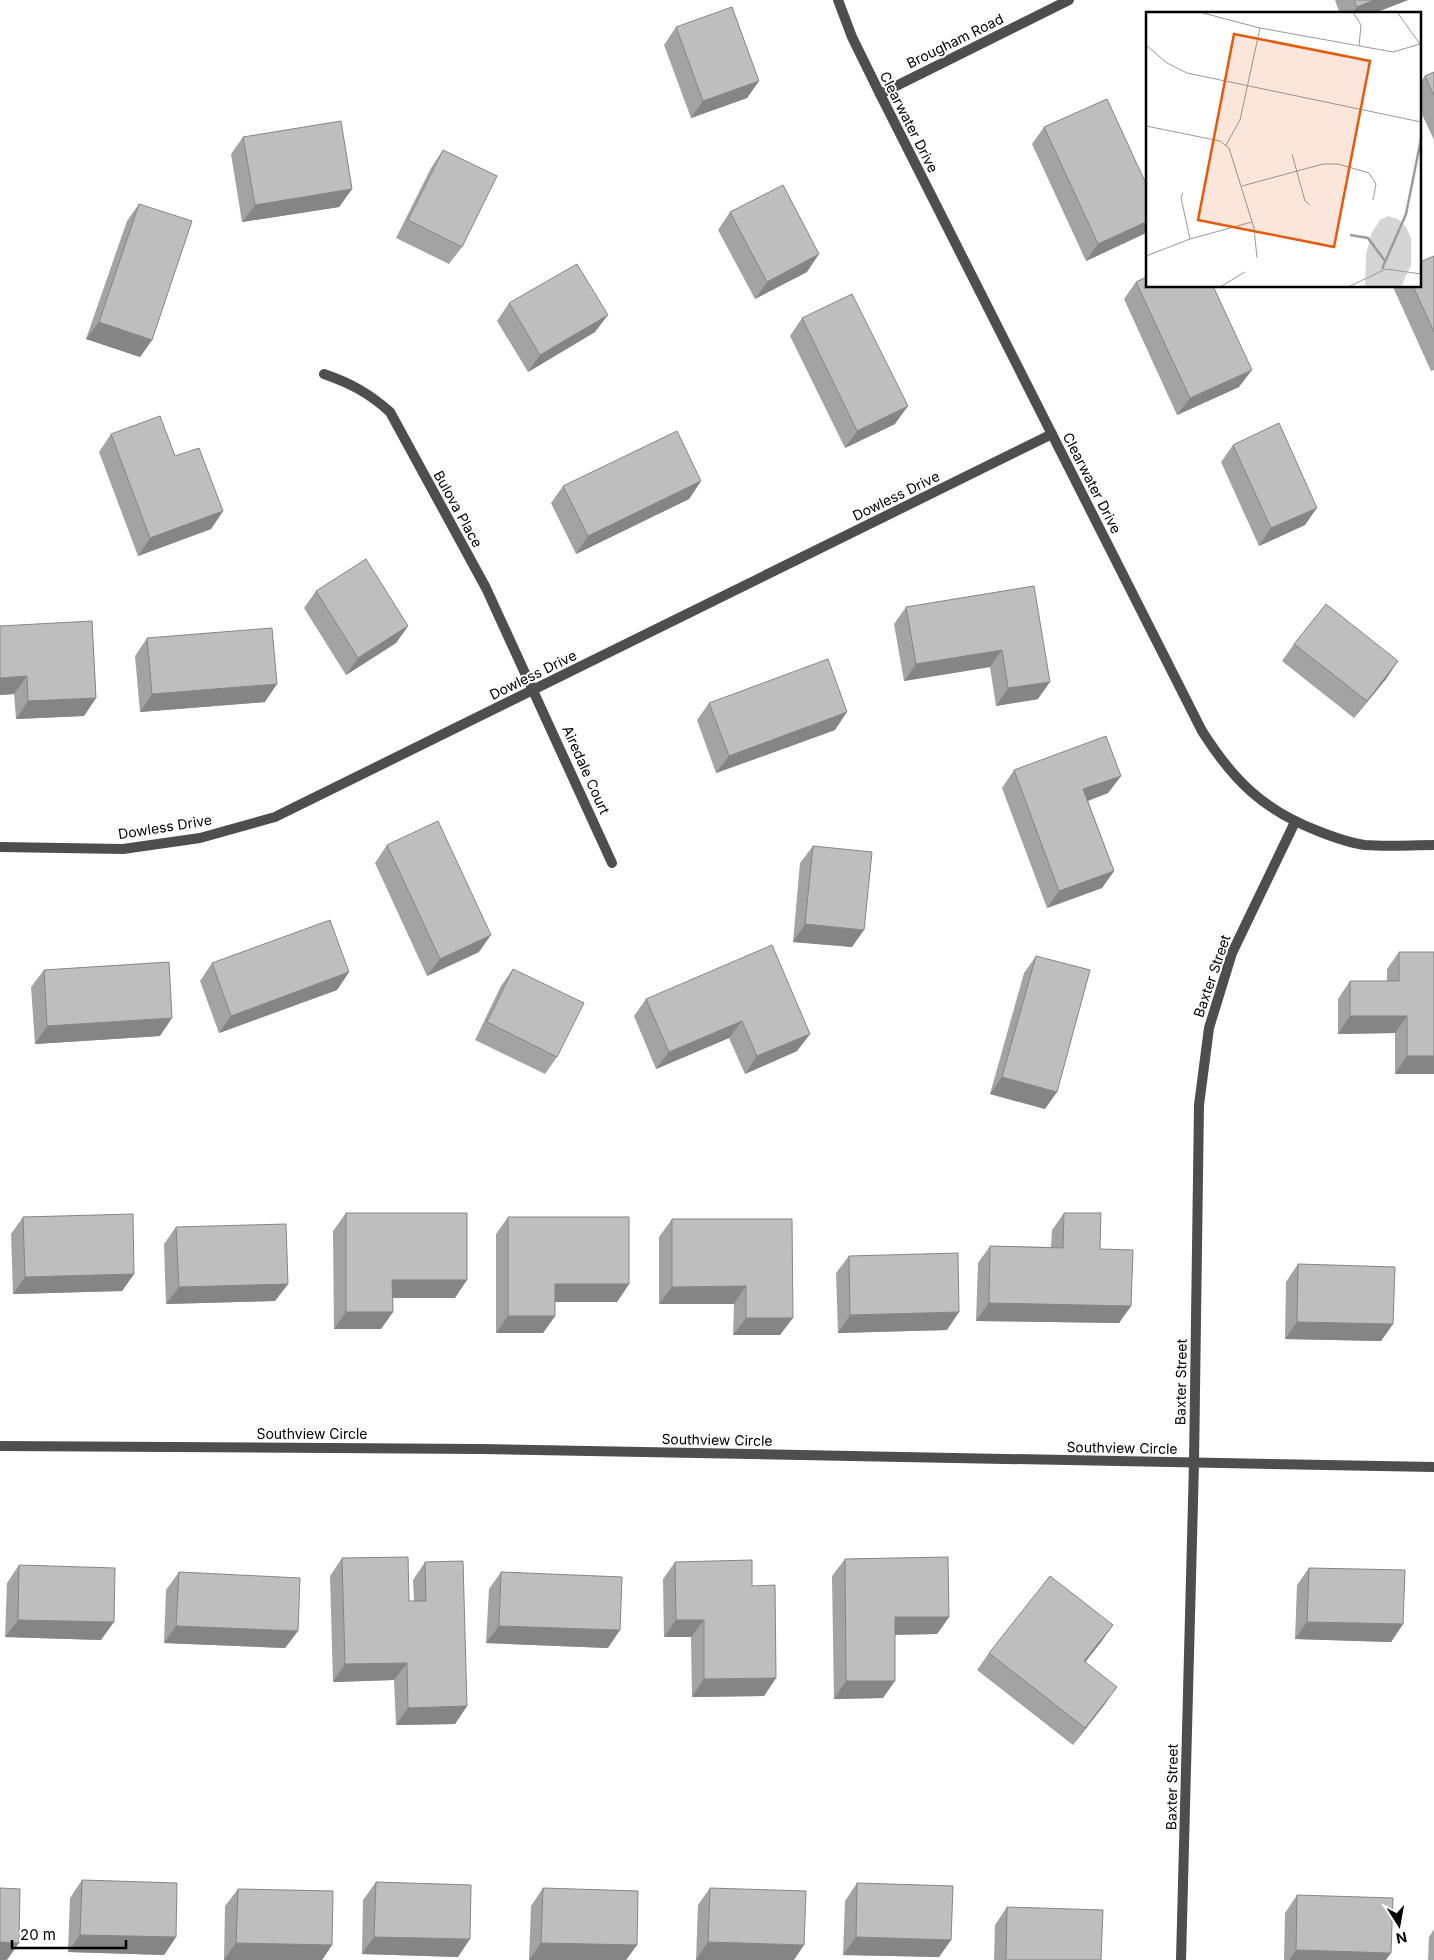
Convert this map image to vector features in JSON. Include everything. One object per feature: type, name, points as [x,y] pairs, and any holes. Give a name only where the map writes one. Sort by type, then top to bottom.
[{"type":"street","name":"Clearwater Drive","points":[[838,0],[852,37],[880,94],[1202,731],[1216,752],[1236,779],[1255,797],[1295,822],[1339,839],[1365,845],[1434,845]]},
{"type":"street","name":"Brougham Road","points":[[880,94],[1069,0]]},
{"type":"street","name":"Bulova Place","points":[[324,374],[348,382],[371,395],[390,412],[486,588],[534,689]]},
{"type":"street","name":"Dowless Drive","points":[[0,847],[123,849],[200,838],[275,817],[1052,434]]},
{"type":"street","name":"Airedale Court","points":[[534,689],[612,863]]},
{"type":"street","name":"Baxter Street","points":[[1182,1960],[1194,1463],[1198,1105],[1209,1028],[1232,953],[1295,822]]},
{"type":"street","name":"Southview Circle","points":[[0,1446],[480,1449],[1434,1467]]},
{"type":"building","points":[[1354,0],[1374,0],[1357,7]]},
{"type":"building","points":[[732,7],[759,81],[703,101],[676,27]]},
{"type":"building","points":[[1434,72],[1434,96],[1425,76]]},
{"type":"building","points":[[1107,99],[1146,184],[1146,222],[1098,244],[1044,127]]},
{"type":"building","points":[[341,121],[352,189],[255,205],[243,137]]},
{"type":"building","points":[[443,150],[497,176],[462,247],[408,220]]},
{"type":"building","points":[[783,185],[819,254],[767,282],[730,212]]},
{"type":"building","points":[[139,204],[192,221],[152,340],[99,322]]},
{"type":"building","points":[[1434,256],[1434,332],[1414,288],[1422,288],[1422,261]]},
{"type":"building","points":[[577,264],[608,315],[540,355],[509,303]]},
{"type":"building","points":[[1146,277],[1146,288],[1214,288],[1252,370],[1190,398],[1136,282]]},
{"type":"building","points":[[852,294],[908,406],[857,431],[802,318]]},
{"type":"building","points":[[160,416],[175,456],[199,448],[223,511],[150,538],[111,434]]},
{"type":"building","points":[[1279,423],[1317,508],[1271,528],[1233,445]]},
{"type":"building","points":[[677,431],[701,481],[588,536],[563,486]]},
{"type":"building","points":[[366,559],[408,626],[358,658],[316,591]]},
{"type":"building","points":[[1034,586],[1050,682],[1008,688],[1002,650],[916,664],[906,607]]},
{"type":"building","points":[[1326,604],[1398,661],[1367,701],[1294,644]]},
{"type":"building","points":[[92,621],[96,698],[28,701],[27,676],[0,678],[0,626]]},
{"type":"building","points":[[272,628],[277,684],[152,694],[147,638]]},
{"type":"building","points":[[828,659],[847,712],[729,756],[709,703]]},
{"type":"building","points":[[1106,736],[1121,776],[1083,789],[1114,871],[1059,891],[1014,770]]},
{"type":"building","points":[[438,821],[491,935],[440,959],[387,845]]},
{"type":"building","points":[[813,846],[872,852],[864,930],[805,924]]},
{"type":"building","points":[[330,920],[349,972],[231,1016],[212,963]]},
{"type":"building","points":[[772,945],[810,1034],[757,1056],[742,1021],[669,1052],[646,999]]},
{"type":"building","points":[[1399,952],[1434,952],[1434,1056],[1407,1056],[1407,1016],[1350,1016],[1350,981],[1399,981]]},
{"type":"building","points":[[1036,956],[1090,970],[1057,1092],[1002,1077]]},
{"type":"building","points":[[169,962],[172,1018],[47,1026],[44,970]]},
{"type":"building","points":[[513,969],[584,1003],[557,1057],[487,1022]]},
{"type":"building","points":[[346,1213],[467,1213],[467,1280],[392,1280],[393,1312],[346,1312]]},
{"type":"building","points":[[1064,1213],[1101,1213],[1100,1249],[1133,1250],[1131,1306],[989,1303],[990,1246],[1063,1248]]},
{"type":"building","points":[[133,1214],[134,1274],[25,1277],[23,1217]]},
{"type":"building","points":[[508,1217],[629,1217],[629,1284],[555,1284],[555,1316],[508,1316]]},
{"type":"building","points":[[672,1219],[792,1219],[793,1318],[746,1318],[746,1286],[672,1287]]},
{"type":"building","points":[[286,1224],[288,1284],[179,1287],[176,1227]]},
{"type":"building","points":[[958,1253],[959,1312],[850,1315],[849,1256]]},
{"type":"building","points":[[1298,1264],[1395,1267],[1393,1324],[1297,1322]]},
{"type":"building","points":[[408,1557],[409,1601],[426,1601],[425,1562],[463,1561],[467,1706],[408,1708],[407,1663],[345,1664],[342,1558]]},
{"type":"building","points":[[948,1557],[949,1617],[895,1617],[895,1681],[846,1681],[845,1559]]},
{"type":"building","points":[[752,1560],[752,1586],[775,1585],[776,1678],[704,1679],[704,1620],[676,1620],[675,1562]]},
{"type":"building","points":[[19,1565],[115,1568],[114,1622],[18,1620]]},
{"type":"building","points":[[1309,1568],[1405,1570],[1403,1624],[1307,1622]]},
{"type":"building","points":[[179,1572],[300,1578],[298,1631],[176,1626]]},
{"type":"building","points":[[501,1572],[622,1577],[620,1630],[499,1626]]},
{"type":"building","points":[[1050,1576],[1113,1625],[1084,1661],[1117,1687],[1085,1728],[989,1653]]},
{"type":"building","points":[[82,1880],[177,1883],[176,1937],[80,1935]]},
{"type":"building","points":[[376,1882],[471,1885],[470,1939],[374,1937]]},
{"type":"building","points":[[857,1883],[953,1886],[951,1940],[856,1937]]},
{"type":"building","points":[[0,1888],[20,1889],[19,1943],[0,1942]]},
{"type":"building","points":[[543,1888],[638,1891],[637,1945],[541,1943]]},
{"type":"building","points":[[710,1888],[806,1891],[804,1945],[708,1942]]},
{"type":"building","points":[[238,1889],[333,1891],[332,1945],[236,1943]]},
{"type":"building","points":[[1297,1895],[1393,1898],[1391,1953],[1296,1950]]},
{"type":"building","points":[[1007,1907],[1103,1910],[1101,1960],[1006,1960]]}]
